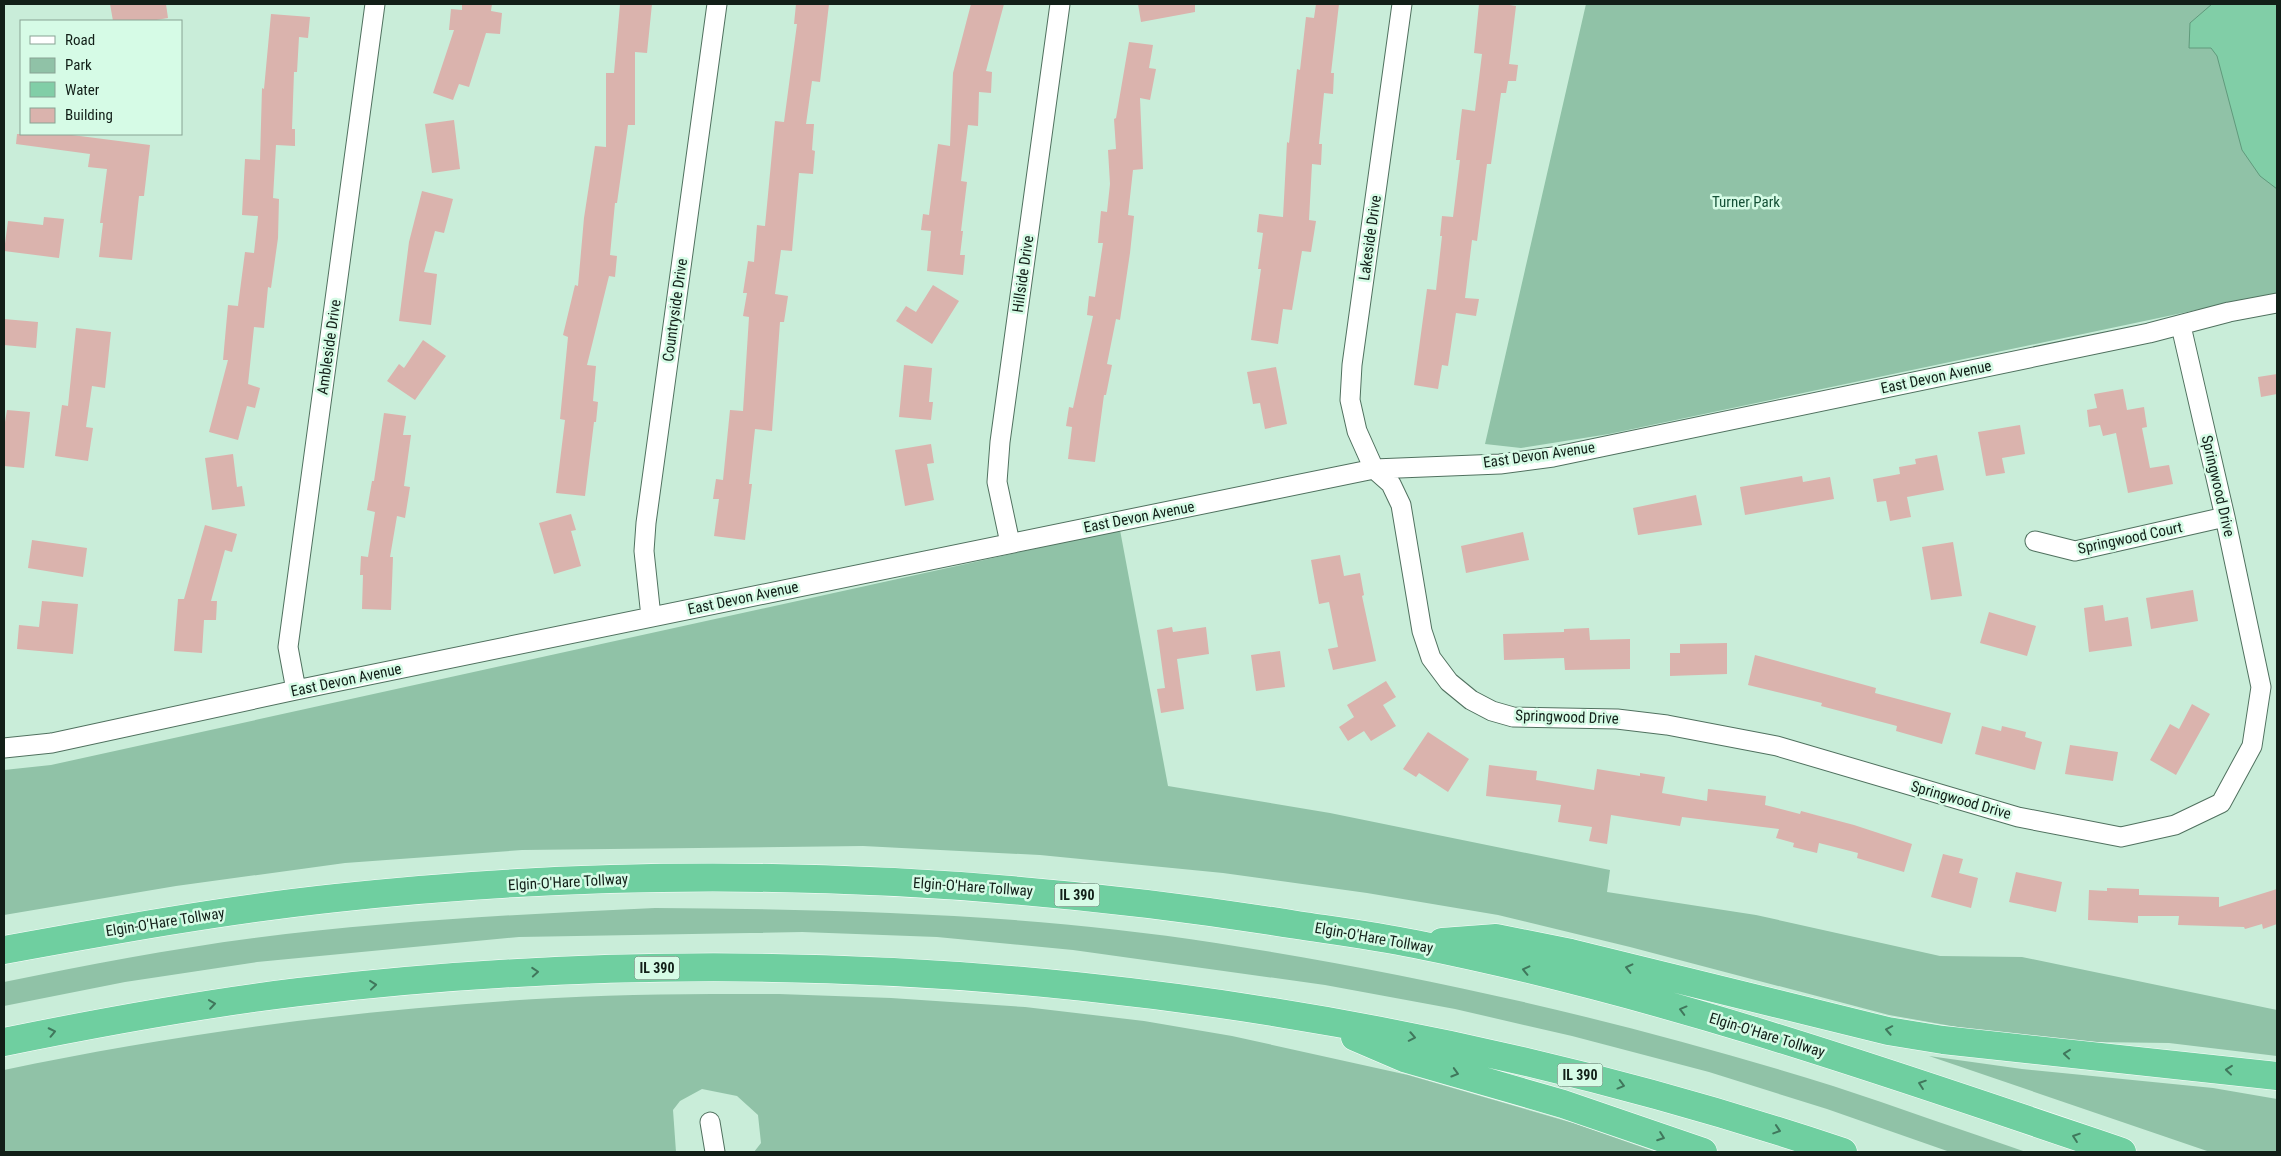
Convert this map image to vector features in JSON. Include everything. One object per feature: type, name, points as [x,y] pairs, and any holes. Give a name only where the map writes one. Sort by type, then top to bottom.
[{"type":"highway","name":"Elgin-O'Hare Tollway","points":[[4,950],[167,920],[335,898],[469,886],[622,878],[854,880],[1096,896],[1205,910],[1415,944],[1558,977],[1690,1011],[1884,1071],[2122,1152]]},
{"type":"highway","points":[[1415,944],[1496,938],[1571,954],[1888,1030],[1972,1043],[2277,1076]]},
{"type":"highway","name":"IL 390","points":[[4,1042],[190,1008],[300,992],[429,980],[553,971],[677,968],[798,968],[931,973],[1036,981],[1176,996],[1312,1018],[1432,1041],[1568,1072],[1755,1123],[1843,1152]]},
{"type":"highway","points":[[1312,1018],[1404,1058],[1562,1104],[1703,1152]]},
{"type":"street","name":"Ambleside Drive","points":[[296,690],[288,647],[375,4]]},
{"type":"street","name":"Countryside Drive","points":[[651,617],[644,551],[646,523],[718,4]]},
{"type":"street","name":"Hillside Drive","points":[[1010,543],[997,482],[1000,442],[1060,4]]},
{"type":"street","name":"Lakeside Drive","points":[[1374,469],[1356,431],[1350,400],[1351,382],[1402,4]]},
{"type":"street","name":"East Devon Avenue","points":[[4,748],[52,743],[296,690],[1374,469],[1500,464],[1553,457],[2181,326],[2229,312],[2277,304]]},
{"type":"street","name":"Springwood Drive","points":[[1374,469],[1391,484],[1400,505],[1422,631],[1432,658],[1449,682],[1471,700],[1492,711],[1513,717],[1625,720],[1667,725],[1777,746],[2018,817],[2121,837],[2175,825],[2221,803],[2252,746],[2261,687],[2226,517],[2181,326]]},
{"type":"street","name":"Springwood Court","points":[[2035,541],[2075,551],[2226,517]]},
{"type":"street","points":[[710,1122],[715,1152]]},
{"type":"green space","name":"Turner Park","points":[[1586,4],[2277,4],[2277,293],[1609,434],[1521,448],[1485,444]]},
{"type":"green space","points":[[1120,530],[1168,786],[1330,813],[1610,870],[1607,892],[1756,915],[1940,956],[2022,957],[2277,1010],[2277,1056],[2169,1043],[2094,1042],[1991,1033],[1889,1015],[1630,947],[1498,915],[1367,893],[1223,873],[1040,855],[863,846],[522,850],[345,863],[176,886],[4,915],[4,770],[51,765]]},
{"type":"green space","points":[[655,908],[866,912],[1006,919],[1146,933],[1294,956],[1372,970],[1527,1003],[1681,1042],[1833,1086],[2026,1152],[1950,1152],[1827,1109],[1709,1072],[1572,1036],[1455,1009],[1325,985],[1073,950],[937,937],[802,932],[519,937],[257,962],[125,982],[4,1006],[4,982],[223,942],[404,923]]},
{"type":"green space","points":[[667,994],[779,994],[891,998],[1025,1007],[1144,1021],[1232,1036],[1408,1075],[1573,1123],[1656,1152],[754,1152],[761,1143],[758,1115],[737,1096],[702,1089],[680,1101],[673,1110],[676,1152],[4,1152],[4,1070],[72,1056],[209,1033],[417,1008],[583,997]]},
{"type":"green space","points":[[1929,1056],[2022,1069],[2213,1088],[2277,1099],[2277,1152],[2210,1152]]},
{"type":"water","points":[[2212,4],[2277,4],[2277,189],[2260,176],[2242,150],[2217,56],[2211,48],[2189,48],[2190,23]]},
{"type":"building","points":[[110,4],[166,4],[168,18],[157,20],[113,20]]},
{"type":"building","points":[[462,4],[492,4],[491,11],[502,13],[500,34],[486,33],[469,87],[459,84],[453,100],[433,93],[454,30],[449,30],[451,9],[462,10]]},
{"type":"building","points":[[620,4],[652,4],[647,53],[635,52],[635,125],[628,125],[617,203],[615,203],[610,255],[617,256],[615,277],[609,276],[587,365],[596,366],[593,401],[598,402],[585,496],[556,493],[565,420],[560,419],[568,337],[563,335],[575,285],[578,286],[584,218],[595,146],[606,147],[606,73],[614,73]]},
{"type":"building","points":[[796,4],[829,4],[820,82],[812,81],[806,124],[814,124],[812,150],[815,151],[813,174],[799,173],[792,251],[781,250],[775,294],[788,296],[784,322],[780,322],[772,431],[755,429],[749,484],[752,484],[745,540],[714,536],[719,499],[713,499],[716,479],[723,480],[730,410],[743,411],[749,317],[743,316],[747,293],[743,293],[748,261],[754,262],[757,225],[765,226],[775,121],[784,122],[797,24],[794,24]]},
{"type":"building","points":[[971,4],[1004,4],[986,71],[992,72],[991,93],[979,92],[978,126],[968,125],[961,181],[967,182],[961,231],[963,231],[960,255],[965,255],[963,275],[927,271],[931,231],[921,230],[923,214],[929,215],[938,144],[950,146],[953,73]]},
{"type":"building","points":[[1138,4],[1195,4],[1195,12],[1141,22]]},
{"type":"building","points":[[1316,4],[1339,4],[1331,73],[1334,73],[1333,94],[1324,93],[1319,144],[1322,144],[1321,165],[1312,164],[1309,220],[1316,221],[1311,252],[1302,251],[1292,310],[1283,309],[1278,344],[1251,340],[1261,269],[1258,269],[1263,233],[1257,232],[1259,214],[1283,217],[1287,142],[1289,143],[1297,69],[1300,70],[1306,17],[1314,18]]},
{"type":"building","points":[[1479,4],[1516,6],[1509,64],[1518,65],[1516,81],[1508,81],[1506,93],[1501,93],[1491,164],[1487,164],[1477,241],[1472,240],[1465,298],[1479,299],[1476,316],[1456,313],[1448,366],[1442,365],[1438,389],[1414,385],[1427,289],[1436,290],[1442,236],[1440,236],[1442,216],[1453,217],[1460,160],[1456,160],[1462,109],[1475,111],[1482,54],[1474,53]]},
{"type":"building","points":[[271,14],[310,17],[308,38],[299,37],[297,72],[294,72],[292,129],[295,129],[295,146],[276,145],[273,198],[279,199],[278,238],[271,288],[268,287],[264,328],[254,327],[248,384],[260,388],[255,408],[247,406],[238,440],[209,432],[228,360],[223,360],[228,305],[238,306],[245,252],[254,253],[258,216],[242,215],[245,159],[260,160],[262,88],[264,89]]},
{"type":"building","points":[[1129,42],[1153,45],[1149,68],[1156,69],[1150,100],[1140,98],[1143,169],[1133,170],[1128,215],[1134,216],[1130,253],[1120,320],[1116,319],[1107,364],[1112,365],[1106,395],[1104,395],[1095,462],[1068,459],[1072,427],[1066,426],[1069,407],[1073,408],[1093,316],[1087,315],[1089,296],[1095,297],[1103,243],[1098,243],[1101,211],[1107,212],[1110,184],[1108,150],[1116,149],[1114,119],[1116,118]]},
{"type":"building","points":[[454,120],[460,169],[432,173],[425,124]]},
{"type":"building","points":[[17,134],[20,134],[72,135],[150,145],[144,196],[139,196],[132,260],[99,257],[103,223],[100,223],[107,169],[88,167],[90,154],[16,144]]},
{"type":"building","points":[[422,191],[453,199],[444,233],[435,231],[424,272],[437,274],[431,325],[399,321],[409,242]]},
{"type":"building","points":[[44,217],[64,219],[59,258],[4,251],[8,221],[43,225]]},
{"type":"building","points":[[933,285],[959,301],[932,344],[896,321],[906,306],[916,312]]},
{"type":"building","points":[[4,319],[38,322],[36,348],[4,345]]},
{"type":"building","points":[[76,328],[111,332],[105,388],[92,386],[86,427],[93,428],[88,461],[55,456],[62,405],[68,406]]},
{"type":"building","points":[[423,340],[446,356],[415,400],[387,381],[399,364],[404,368]]},
{"type":"building","points":[[904,365],[932,368],[929,402],[933,402],[931,420],[899,417]]},
{"type":"building","points":[[1276,367],[1287,424],[1265,429],[1260,403],[1253,404],[1247,372]]},
{"type":"building","points":[[2277,374],[2277,394],[2261,397],[2258,377]]},
{"type":"building","points":[[2123,389],[2127,410],[2144,407],[2147,427],[2142,428],[2150,468],[2169,465],[2173,484],[2128,493],[2116,433],[2103,436],[2100,425],[2089,427],[2087,410],[2097,408],[2094,394]]},
{"type":"building","points":[[7,410],[30,412],[24,468],[4,466],[4,428]]},
{"type":"building","points":[[384,413],[406,416],[403,435],[411,435],[404,486],[410,487],[405,518],[397,516],[390,557],[393,557],[391,610],[362,609],[363,575],[360,575],[361,556],[368,557],[375,512],[367,510],[372,481],[374,481]]},
{"type":"building","points":[[2020,425],[2025,454],[2002,458],[2005,473],[1986,476],[1978,432]]},
{"type":"building","points":[[931,444],[934,463],[927,464],[934,500],[905,506],[895,450]]},
{"type":"building","points":[[233,454],[237,487],[242,486],[245,506],[212,510],[205,458]]},
{"type":"building","points":[[1937,455],[1944,490],[1907,497],[1911,517],[1890,521],[1886,501],[1877,502],[1873,479],[1900,474],[1899,467],[1916,464],[1915,459]]},
{"type":"building","points":[[1802,476],[1803,482],[1830,477],[1834,499],[1745,515],[1740,487]]},
{"type":"building","points":[[1696,495],[1702,525],[1638,535],[1633,508]]},
{"type":"building","points":[[571,514],[576,530],[571,531],[581,566],[554,574],[539,523]]},
{"type":"building","points":[[205,525],[237,534],[232,552],[225,550],[211,601],[217,601],[216,620],[204,620],[202,653],[174,651],[178,599],[184,599]]},
{"type":"building","points":[[1523,532],[1529,560],[1466,573],[1461,546]]},
{"type":"building","points":[[32,540],[87,548],[83,577],[28,568]]},
{"type":"building","points":[[1953,542],[1962,596],[1931,600],[1922,547]]},
{"type":"building","points":[[1340,555],[1344,576],[1360,573],[1364,595],[1362,596],[1376,661],[1333,670],[1328,649],[1338,647],[1329,602],[1319,604],[1311,560]]},
{"type":"building","points":[[2193,590],[2198,621],[2151,629],[2146,598]]},
{"type":"building","points":[[42,601],[78,604],[73,654],[17,649],[19,625],[39,627]]},
{"type":"building","points":[[2103,605],[2105,621],[2128,617],[2132,646],[2089,652],[2084,608]]},
{"type":"building","points":[[1989,612],[2036,626],[2027,656],[1980,643]]},
{"type":"building","points":[[1172,627],[1173,632],[1206,627],[1209,654],[1177,659],[1184,709],[1161,713],[1157,689],[1165,688],[1157,630]]},
{"type":"building","points":[[1589,628],[1590,640],[1630,639],[1630,669],[1565,670],[1564,658],[1504,660],[1503,634],[1564,632],[1564,629]]},
{"type":"building","points":[[1727,643],[1727,674],[1670,676],[1670,653],[1680,653],[1680,644]]},
{"type":"building","points":[[1280,651],[1285,687],[1256,691],[1251,655]]},
{"type":"building","points":[[1755,655],[1876,688],[1875,693],[1951,713],[1942,744],[1896,731],[1897,726],[1821,706],[1822,703],[1748,685]]},
{"type":"building","points":[[1386,681],[1396,697],[1383,705],[1396,726],[1371,741],[1364,731],[1348,741],[1339,727],[1354,717],[1347,705]]},
{"type":"building","points":[[2192,704],[2210,714],[2176,775],[2150,760],[2170,724],[2179,729]]},
{"type":"building","points":[[1982,726],[2001,731],[2002,726],[2026,732],[2025,737],[2042,742],[2035,770],[1975,754]]},
{"type":"building","points":[[1428,732],[1469,759],[1448,792],[1419,773],[1416,777],[1403,769]]},
{"type":"building","points":[[2070,745],[2118,752],[2113,781],[2065,774]]},
{"type":"building","points":[[1489,765],[1537,771],[1536,780],[1594,790],[1597,769],[1640,776],[1640,773],[1665,777],[1662,793],[1707,801],[1708,789],[1766,796],[1765,805],[1800,814],[1801,811],[1854,825],[1912,844],[1904,872],[1857,858],[1858,853],[1819,843],[1817,853],[1793,847],[1794,843],[1776,838],[1779,829],[1682,817],[1680,826],[1611,815],[1607,844],[1589,841],[1592,827],[1558,822],[1561,805],[1486,796]]},
{"type":"building","points":[[1943,854],[1963,859],[1959,873],[1978,878],[1971,908],[1931,897]]},
{"type":"building","points":[[2016,872],[2062,882],[2056,912],[2009,902]]},
{"type":"building","points":[[2107,888],[2139,889],[2139,895],[2219,897],[2219,907],[2277,889],[2277,924],[2263,929],[2262,924],[2245,929],[2244,927],[2178,925],[2179,916],[2138,916],[2138,923],[2088,920],[2089,890],[2107,891]]}]
